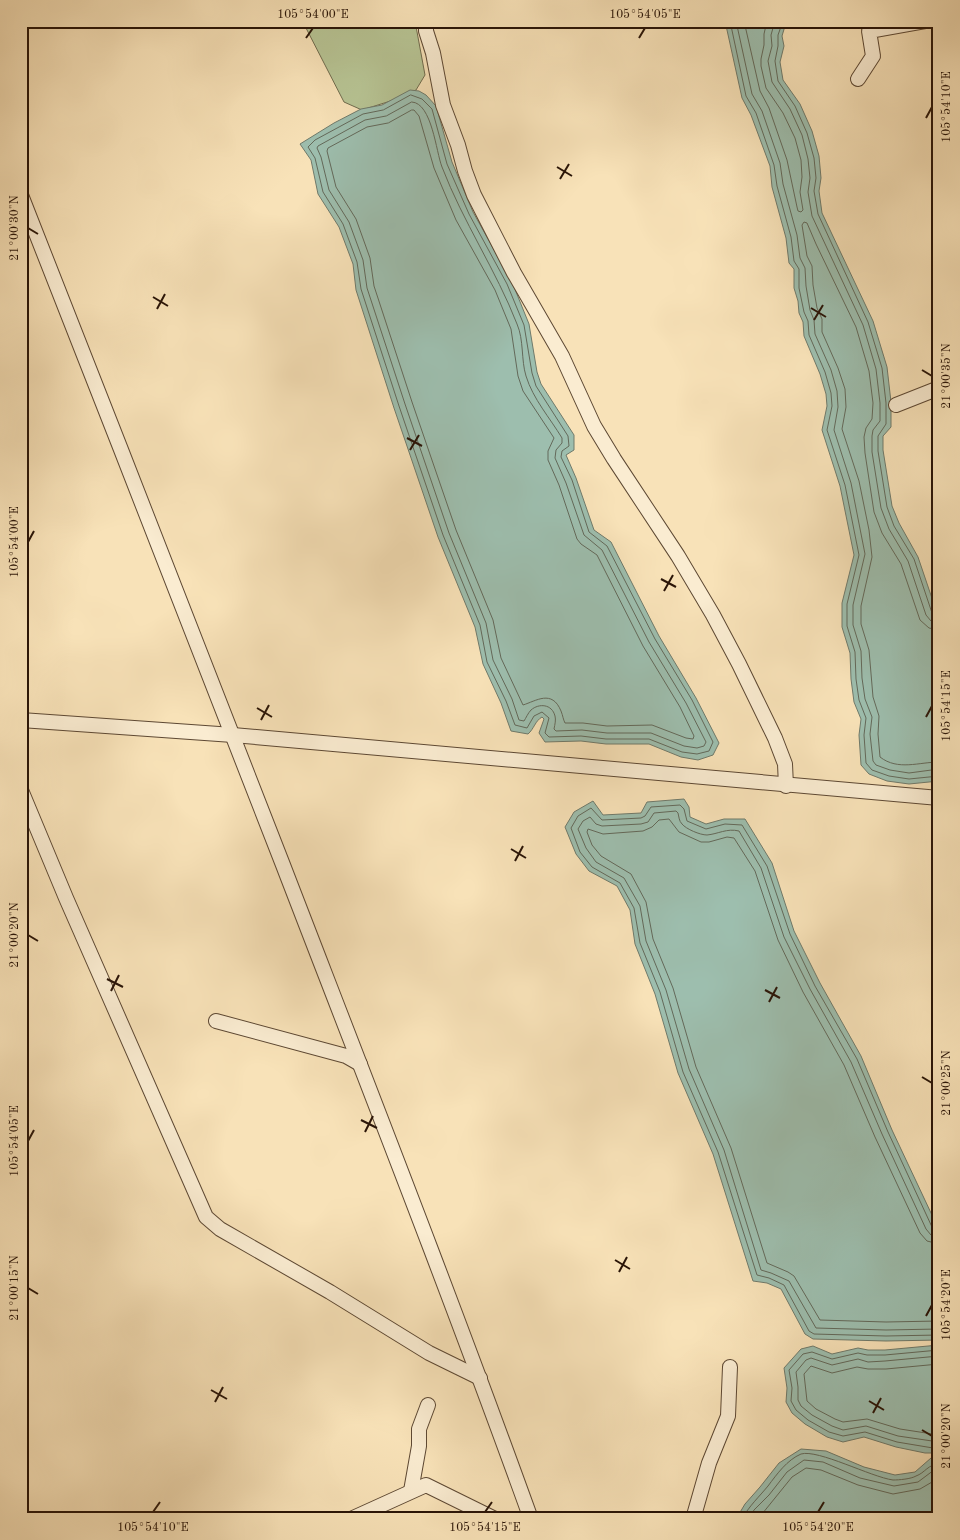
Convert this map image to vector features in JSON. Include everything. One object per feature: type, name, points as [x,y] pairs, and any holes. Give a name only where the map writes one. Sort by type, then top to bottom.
[{"type":"street","points":[[426,21],[426,31],[433,52],[443,105],[474,195],[514,273],[562,356],[594,426],[678,556],[739,664],[776,738],[785,764],[786,786]]},
{"type":"street","points":[[858,79],[873,56],[869,31],[925,21]]},
{"type":"street","points":[[21,195],[360,1064],[480,1378],[531,1519]]},
{"type":"street","points":[[896,405],[934,390],[939,390]]},
{"type":"street","points":[[21,720],[233,735],[786,786],[939,798]]},
{"type":"street","points":[[21,790],[66,898],[206,1217],[220,1229],[430,1353],[480,1378]]},
{"type":"street","points":[[216,1021],[346,1056],[360,1064]]},
{"type":"street","points":[[693,1519],[709,1463],[728,1416],[730,1367]]},
{"type":"street","points":[[411,1491],[419,1446],[419,1429],[428,1405]]},
{"type":"street","points":[[351,1519],[426,1485],[495,1519]]},
{"type":"green space","points":[[315,21],[415,21],[425,75],[416,90],[400,98],[362,110],[344,102],[306,28]]},
{"type":"water","points":[[725,21],[791,21],[785,26],[782,36],[784,46],[780,62],[783,80],[800,104],[812,131],[819,156],[821,178],[819,191],[822,213],[873,321],[887,367],[891,402],[891,427],[883,436],[883,450],[892,506],[918,557],[939,619],[939,781],[909,784],[887,781],[869,774],[861,765],[859,735],[861,719],[854,702],[850,653],[842,627],[842,603],[854,555],[840,486],[822,430],[827,406],[826,394],[804,336],[803,322],[799,313],[794,288],[794,269],[789,263],[786,238],[772,187],[770,166],[751,115],[742,98]]},
{"type":"water","points":[[410,90],[419,91],[426,95],[436,106],[452,162],[473,212],[512,282],[529,324],[537,372],[541,384],[574,435],[574,450],[566,455],[594,530],[611,542],[659,636],[696,698],[719,743],[713,755],[698,760],[681,757],[649,744],[606,744],[581,741],[545,742],[539,733],[544,719],[542,717],[528,734],[511,731],[501,703],[483,664],[475,627],[438,537],[394,408],[356,290],[353,264],[339,227],[318,194],[311,160],[300,144],[361,109],[382,105]]},
{"type":"water","points":[[684,799],[689,807],[690,817],[706,824],[724,819],[745,819],[772,863],[794,931],[820,983],[861,1056],[892,1130],[939,1230],[939,1340],[813,1339],[805,1334],[781,1289],[767,1283],[753,1281],[713,1154],[678,1073],[655,994],[635,944],[630,910],[617,886],[589,871],[576,854],[565,827],[574,812],[593,801],[603,815],[641,813],[647,802]]},
{"type":"water","points":[[939,1345],[939,1453],[925,1453],[896,1447],[864,1437],[843,1442],[827,1437],[805,1424],[792,1413],[786,1402],[787,1388],[784,1368],[801,1349],[813,1346],[832,1354],[858,1348],[885,1350]]},
{"type":"water","points":[[801,1449],[826,1451],[864,1467],[895,1475],[915,1472],[931,1458],[939,1459],[939,1519],[736,1519],[745,1504],[779,1463]]}]
